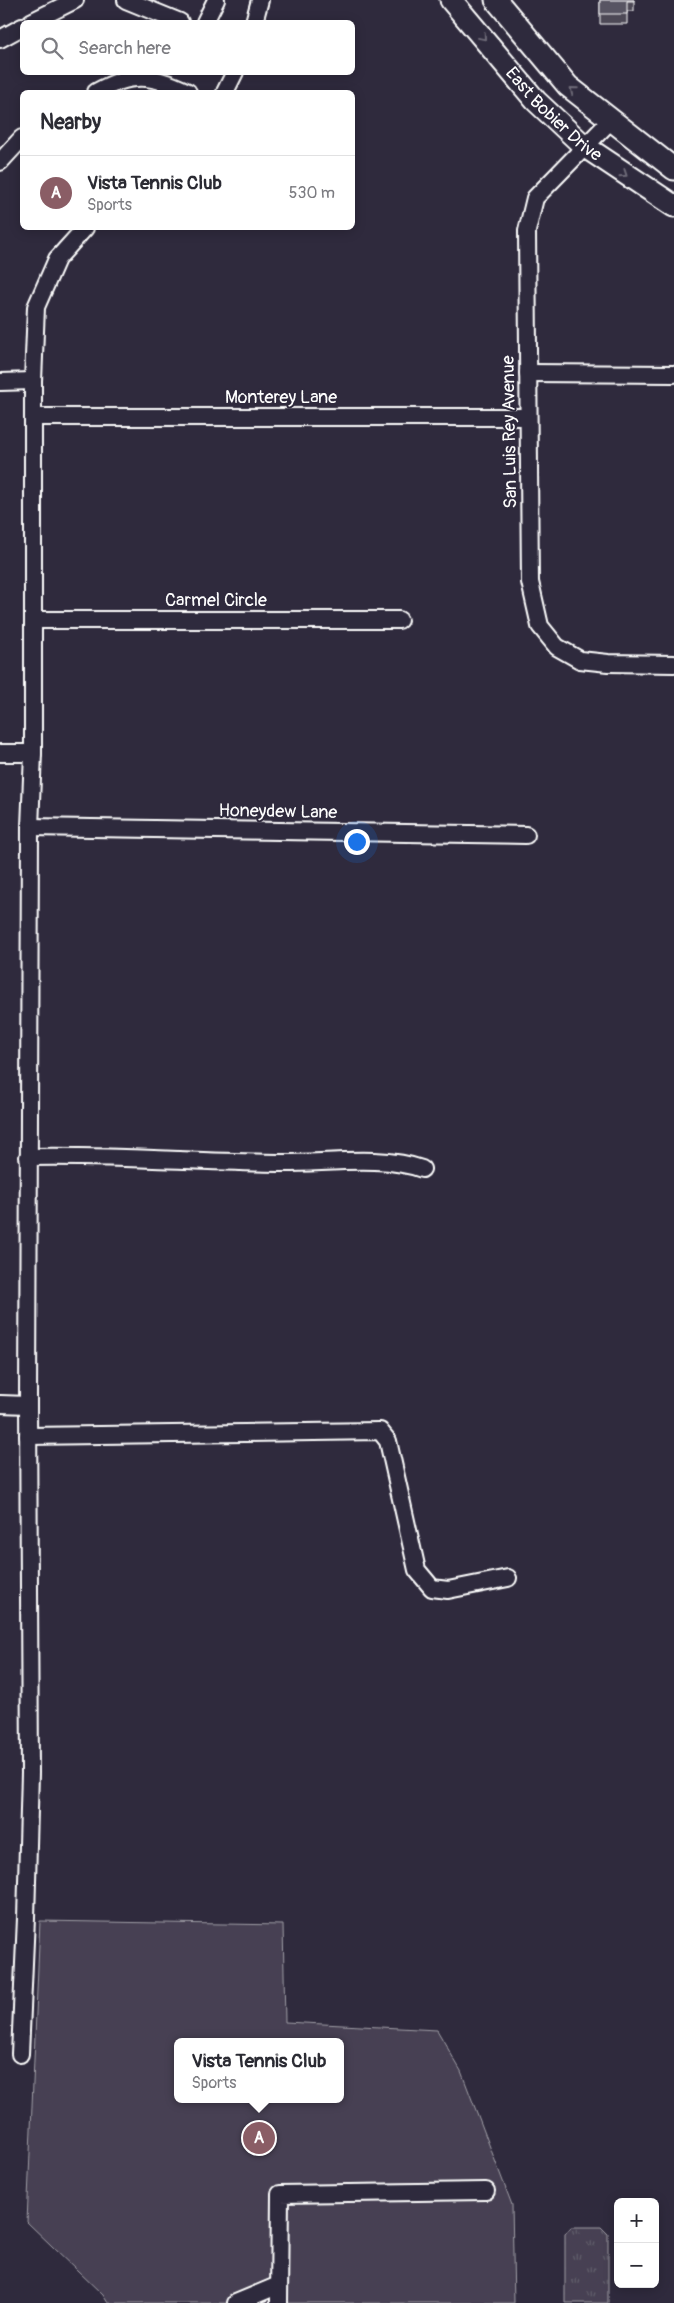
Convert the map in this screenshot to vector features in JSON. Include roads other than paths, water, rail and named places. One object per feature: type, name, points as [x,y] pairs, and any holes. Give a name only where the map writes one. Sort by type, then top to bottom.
[{"type":"main road","name":"East Bobier Drive","points":[[451,0],[536,101],[584,146],[674,206]]},
{"type":"main road","name":"East Bobier Drive","points":[[496,0],[568,86],[674,169]]},
{"type":"street","points":[[35,20],[75,0]]},
{"type":"street","points":[[126,0],[175,20]]},
{"type":"street","points":[[206,20],[216,0]]},
{"type":"street","points":[[255,20],[260,0]]},
{"type":"street","points":[[0,39],[20,28]]},
{"type":"street","points":[[226,90],[234,75]]},
{"type":"street","points":[[100,90],[118,80],[149,78],[166,82],[184,90]]},
{"type":"street","name":"San Luis Rey Avenue","points":[[611,120],[535,198],[527,231],[530,582],[540,626],[557,647],[580,660],[608,663],[674,664]]},
{"type":"street","points":[[0,162],[20,140]]},
{"type":"street","points":[[20,2054],[29,1782],[28,1157],[30,827],[33,753],[33,381],[36,307],[57,259],[83,230]]},
{"type":"street","points":[[528,373],[674,374]]},
{"type":"street","points":[[0,382],[33,381]]},
{"type":"street","name":"Monterey Lane","points":[[33,417],[528,417]]},
{"type":"street","name":"Carmel Circle","points":[[33,620],[399,620]]},
{"type":"street","points":[[0,753],[33,753]]},
{"type":"street","name":"Honeydew Lane","points":[[30,827],[526,835]]},
{"type":"street","points":[[28,1157],[74,1156],[280,1163],[377,1162],[406,1163],[422,1170]]},
{"type":"street","points":[[0,1404],[28,1405]]},
{"type":"street","points":[[28,1436],[380,1431],[388,1441],[417,1570],[432,1588],[448,1590],[508,1578]]},
{"type":"street","points":[[279,2303],[280,2194],[486,2191]]},
{"type":"street","points":[[236,2303],[279,2285]]},
{"type":"place","name":"Vista Tennis Club","points":[[259,2138]]}]
